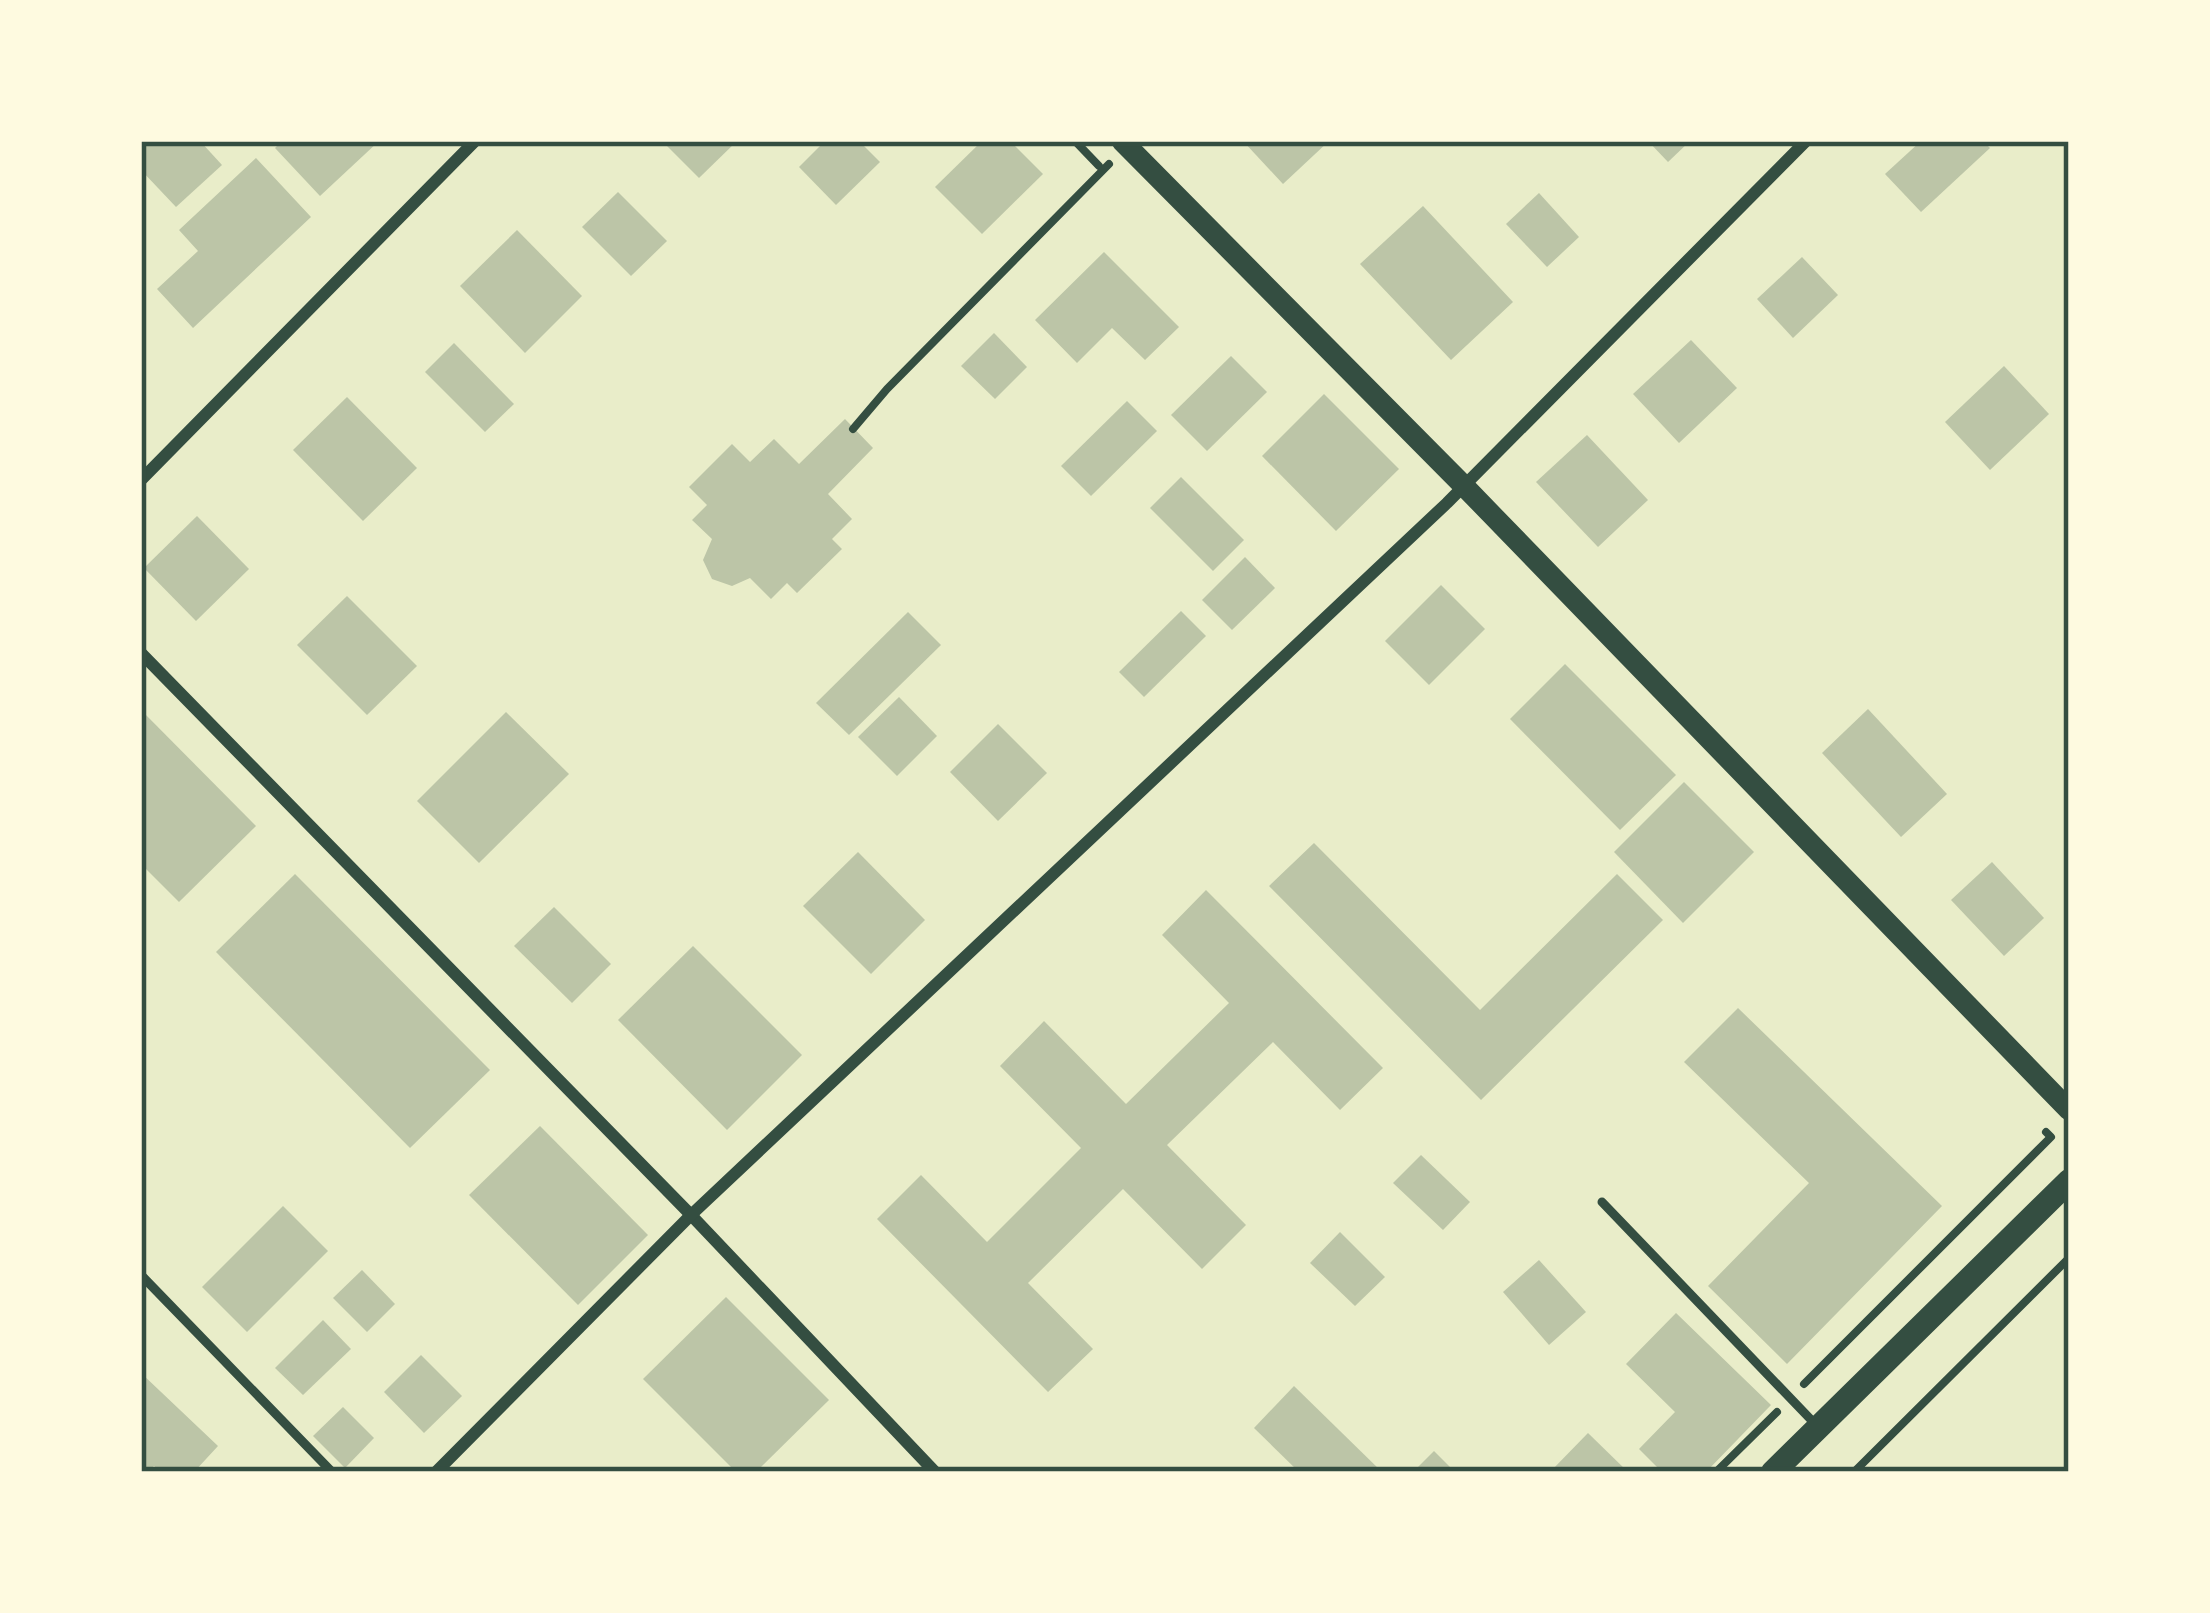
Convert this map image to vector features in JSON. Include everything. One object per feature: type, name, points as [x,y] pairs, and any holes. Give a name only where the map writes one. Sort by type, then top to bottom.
[{"type":"main road","points":[[1773,1472],[2069,1181]]},
{"type":"street","points":[[141,480],[475,141]]},
{"type":"street","points":[[436,1472],[691,1215],[1464,486],[1806,141]]},
{"type":"street","points":[[1125,144],[2069,1109]]},
{"type":"street","points":[[141,653],[691,1215],[934,1472]]},
{"type":"lane","points":[[1602,1202],[1819,1427]]},
{"type":"lane","points":[[141,1275],[332,1472]]},
{"type":"path","points":[[1075,141],[1102,170]]},
{"type":"path","points":[[854,429],[887,389],[1125,144]]},
{"type":"path","points":[[1716,1472],[2051,1137],[2035,1120]]},
{"type":"path","points":[[1854,1472],[2069,1258]]},
{"type":"building","points":[[141,141],[200,141],[222,165],[176,207],[141,170]]},
{"type":"building","points":[[282,141],[379,141],[320,196],[275,148]]},
{"type":"building","points":[[662,141],[737,141],[699,178]]},
{"type":"building","points":[[825,141],[859,141],[880,162],[836,205],[799,167]]},
{"type":"building","points":[[982,141],[1010,141],[1043,174],[982,234],[935,187]]},
{"type":"building","points":[[1243,141],[1329,141],[1283,184]]},
{"type":"building","points":[[1648,141],[1690,141],[1668,162]]},
{"type":"building","points":[[1921,141],[1983,141],[1990,148],[1921,212],[1885,174]]},
{"type":"building","points":[[256,158],[311,217],[193,328],[157,289],[198,251],[179,230]]},
{"type":"building","points":[[618,192],[667,241],[631,276],[582,227]]},
{"type":"building","points":[[1539,193],[1579,237],[1547,267],[1506,224]]},
{"type":"building","points":[[1423,206],[1513,302],[1451,360],[1360,264]]},
{"type":"building","points":[[517,230],[582,296],[525,353],[460,286]]},
{"type":"building","points":[[1104,252],[1179,327],[1145,360],[1112,328],[1077,363],[1035,320]]},
{"type":"building","points":[[1802,257],[1838,295],[1793,338],[1757,299]]},
{"type":"building","points":[[994,333],[1027,367],[995,399],[961,366]]},
{"type":"building","points":[[1691,340],[1737,388],[1679,443],[1633,394]]},
{"type":"building","points":[[454,343],[514,404],[485,432],[425,372]]},
{"type":"building","points":[[1231,356],[1267,392],[1207,451],[1171,415]]},
{"type":"building","points":[[2004,366],[2049,414],[1990,470],[1945,422]]},
{"type":"building","points":[[1324,394],[1399,469],[1336,531],[1262,456]]},
{"type":"building","points":[[347,397],[417,468],[363,521],[293,450]]},
{"type":"building","points":[[1127,401],[1157,431],[1091,496],[1061,466]]},
{"type":"building","points":[[845,419],[873,448],[828,494],[852,519],[832,539],[842,549],[797,593],[787,583],[771,599],[750,578],[732,586],[712,579],[703,560],[712,539],[692,520],[707,505],[689,487],[732,444],[750,462],[774,439],[799,464]]},
{"type":"building","points":[[1587,435],[1648,500],[1598,547],[1536,482]]},
{"type":"building","points":[[1181,477],[1244,540],[1213,571],[1150,508]]},
{"type":"building","points":[[197,516],[249,569],[196,621],[144,568]]},
{"type":"building","points":[[1245,557],[1275,588],[1232,630],[1202,600]]},
{"type":"building","points":[[1441,585],[1485,629],[1429,685],[1385,641]]},
{"type":"building","points":[[347,596],[417,666],[367,715],[297,645]]},
{"type":"building","points":[[1181,611],[1206,636],[1144,697],[1119,672]]},
{"type":"building","points":[[908,612],[941,645],[849,735],[816,703]]},
{"type":"building","points":[[1565,664],[1676,775],[1620,830],[1510,719]]},
{"type":"building","points":[[899,697],[937,736],[897,776],[858,737]]},
{"type":"building","points":[[1868,709],[1947,794],[1901,837],[1822,753]]},
{"type":"building","points":[[141,710],[256,826],[179,902],[141,864]]},
{"type":"building","points":[[506,712],[569,774],[479,863],[417,801]]},
{"type":"building","points":[[998,724],[1047,773],[998,821],[950,772]]},
{"type":"building","points":[[1684,782],[1754,852],[1683,923],[1614,852]]},
{"type":"building","points":[[1314,843],[1480,1010],[1617,874],[1663,920],[1481,1100],[1269,886]]},
{"type":"building","points":[[858,852],[925,920],[871,974],[803,906]]},
{"type":"building","points":[[1992,862],[2044,918],[2004,956],[1951,900]]},
{"type":"building","points":[[295,874],[490,1070],[410,1148],[216,952]]},
{"type":"building","points":[[1206,890],[1383,1068],[1340,1110],[1273,1042],[1167,1145],[1246,1225],[1202,1269],[1123,1189],[1028,1283],[1093,1349],[1048,1392],[877,1219],[921,1175],[987,1242],[1081,1148],[1000,1066],[1044,1021],[1126,1104],[1229,1003],[1162,935]]},
{"type":"building","points":[[554,907],[611,964],[572,1003],[514,946]]},
{"type":"building","points":[[693,946],[802,1055],[727,1130],[618,1020]]},
{"type":"building","points":[[1738,1008],[1942,1206],[1787,1364],[1708,1286],[1809,1183],[1684,1062]]},
{"type":"building","points":[[540,1126],[648,1235],[578,1305],[469,1195]]},
{"type":"building","points":[[1421,1155],[1470,1202],[1443,1230],[1393,1183]]},
{"type":"building","points":[[283,1206],[328,1251],[247,1332],[202,1287]]},
{"type":"building","points":[[1340,1232],[1385,1277],[1355,1306],[1310,1263]]},
{"type":"building","points":[[1539,1260],[1586,1312],[1549,1345],[1503,1292]]},
{"type":"building","points":[[362,1270],[395,1304],[367,1332],[333,1298]]},
{"type":"building","points":[[726,1297],[829,1400],[756,1472],[736,1472],[643,1379]]},
{"type":"building","points":[[1676,1313],[1771,1405],[1706,1472],[1662,1472],[1639,1449],[1675,1412],[1626,1364]]},
{"type":"building","points":[[323,1320],[351,1349],[303,1395],[275,1368]]},
{"type":"building","points":[[421,1355],[462,1396],[424,1433],[384,1392]]},
{"type":"building","points":[[141,1373],[218,1446],[194,1472],[161,1472],[154,1466],[141,1472]]},
{"type":"building","points":[[1294,1386],[1382,1472],[1299,1472],[1254,1428]]},
{"type":"building","points":[[343,1407],[374,1438],[345,1468],[313,1436]]},
{"type":"building","points":[[1588,1433],[1628,1472],[1550,1472]]},
{"type":"building","points":[[1434,1451],[1455,1472],[1413,1472]]}]
